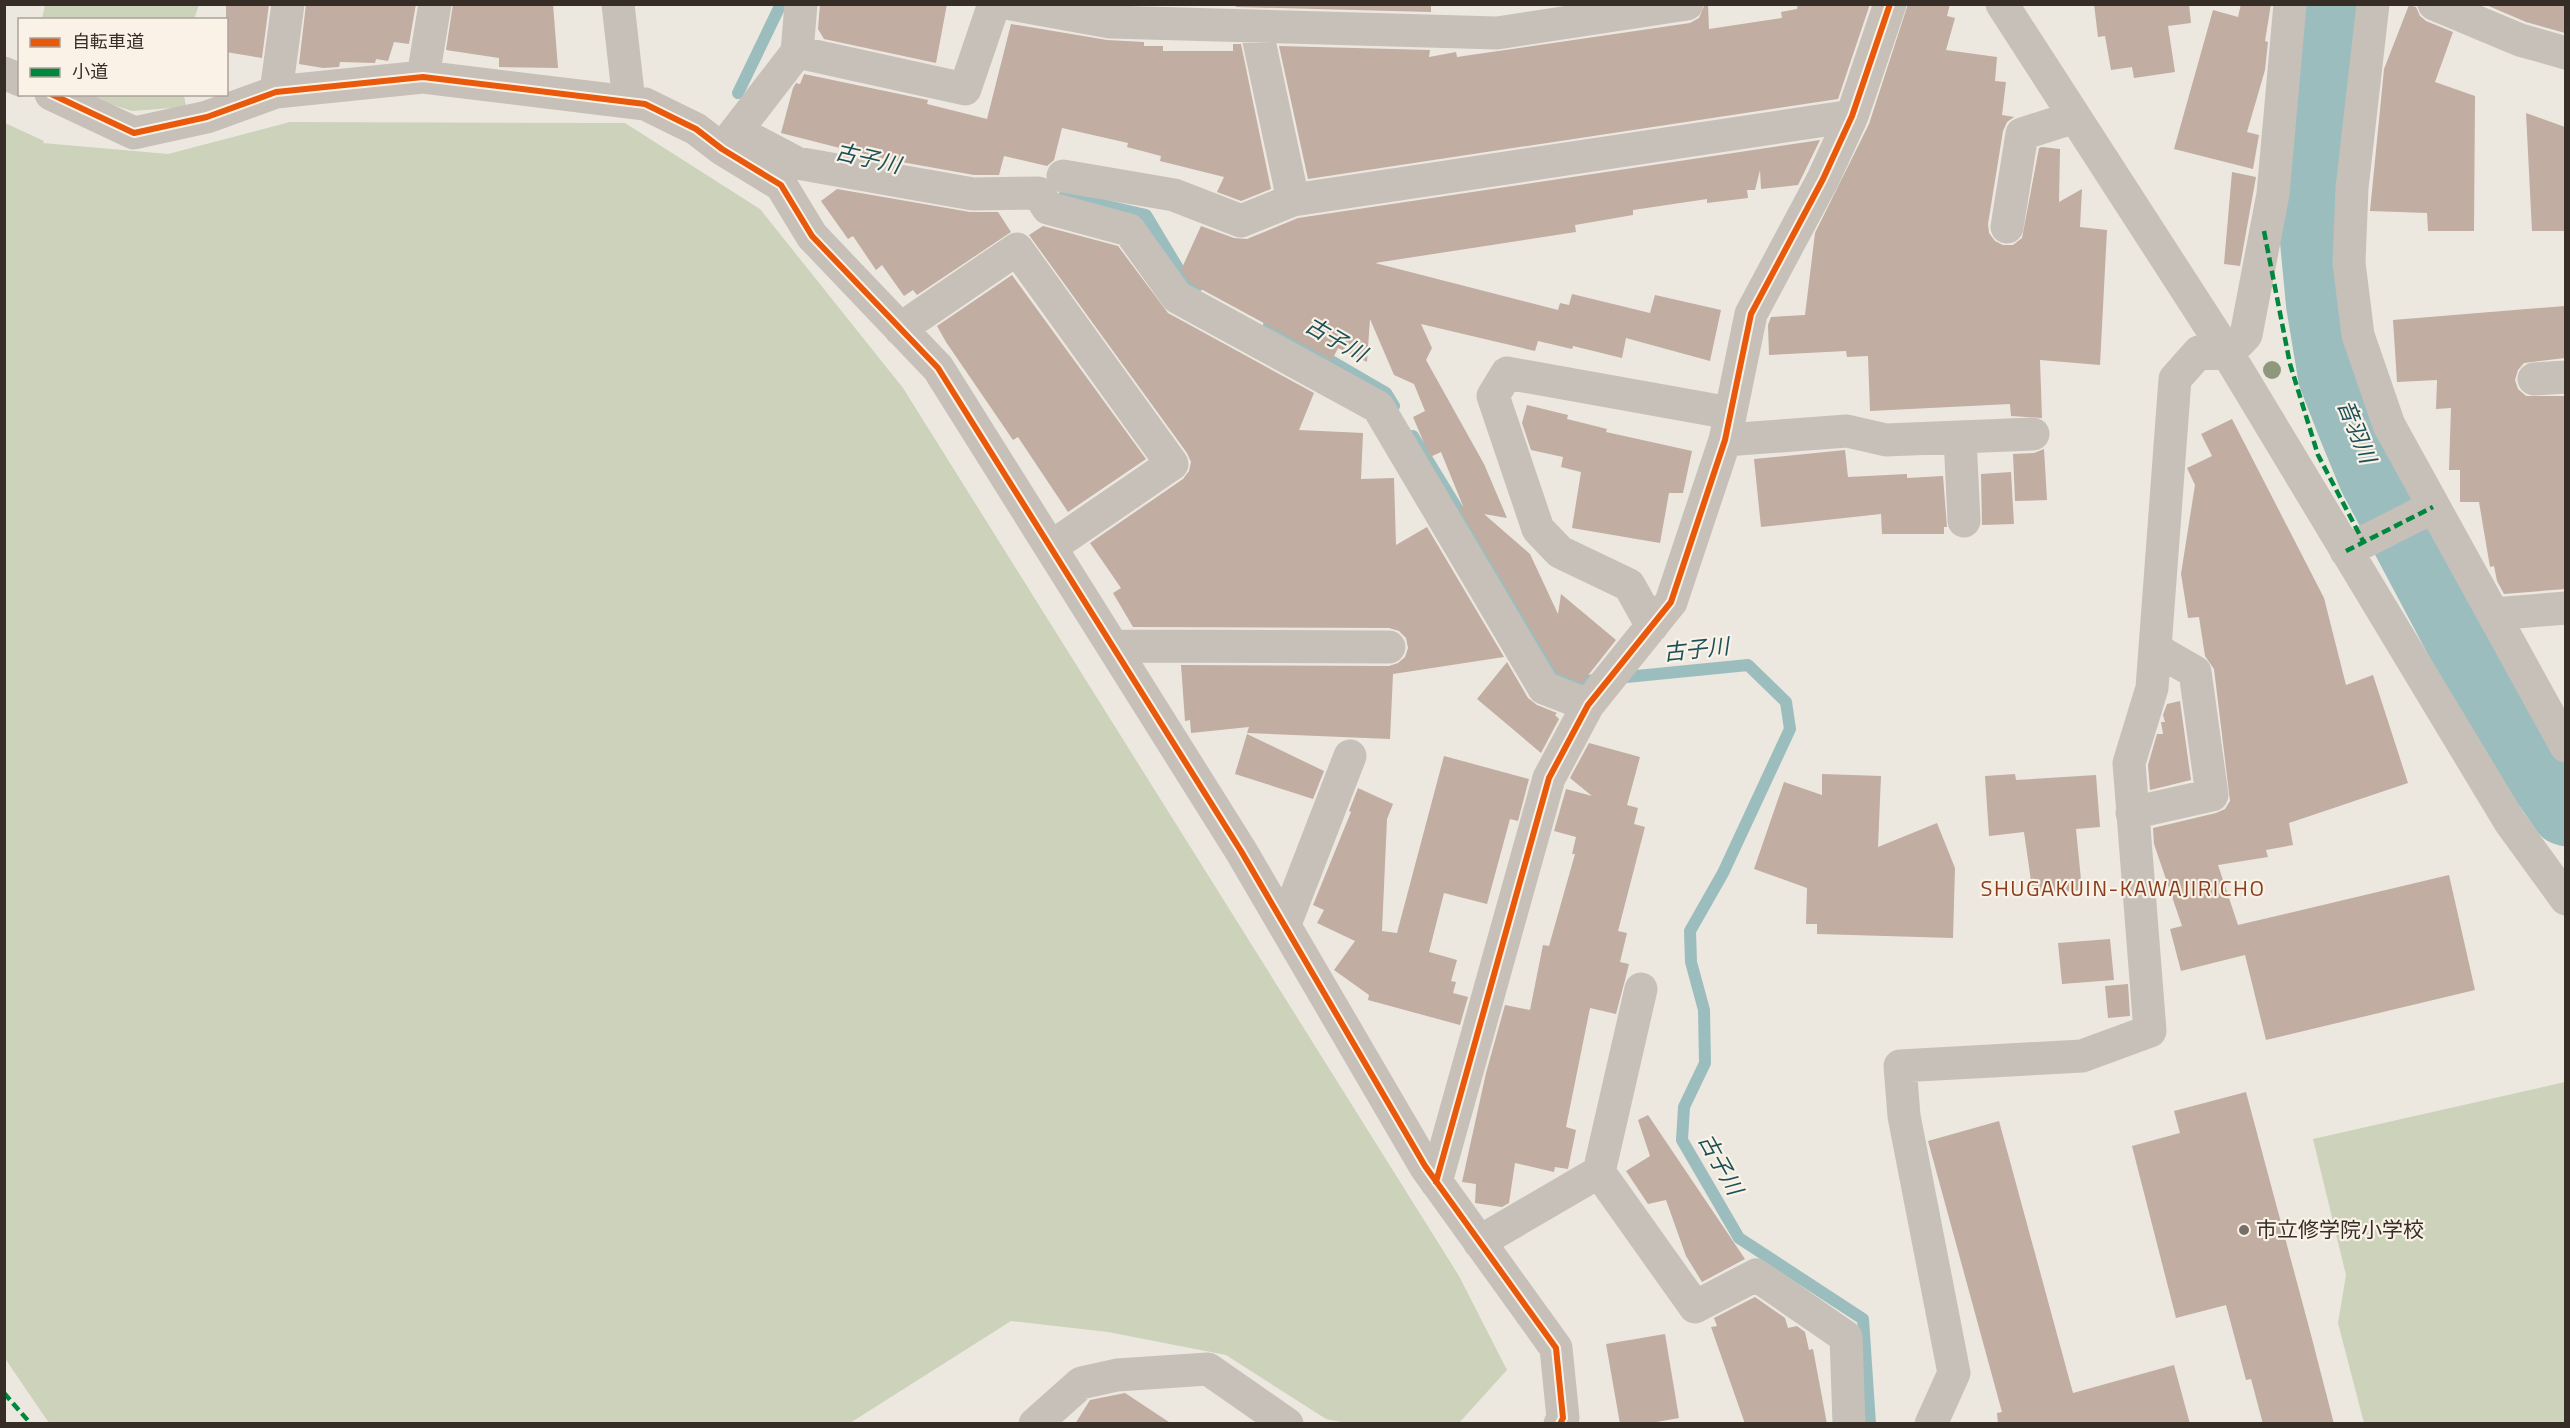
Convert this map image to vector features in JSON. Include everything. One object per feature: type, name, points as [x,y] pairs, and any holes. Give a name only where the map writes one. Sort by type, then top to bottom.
[{"type":"street","points":[[276,92],[288,4]]},
{"type":"street","points":[[423,77],[435,4]]},
{"type":"street","points":[[618,4],[629,102]]},
{"type":"street","points":[[729,140],[797,52],[801,4]]},
{"type":"street","points":[[797,52],[965,89],[994,4]]},
{"type":"street","points":[[1011,4],[1256,27],[1498,19],[1687,4]]},
{"type":"street","points":[[1436,1182],[1549,778],[1588,705],[1671,602],[1727,426],[1751,314],[1823,179],[1852,116],[1890,4]]},
{"type":"street","points":[[2002,4],[2355,547],[2510,822],[2565,899]]},
{"type":"street","points":[[2228,354],[2246,335],[2273,194],[2290,4]]},
{"type":"street","points":[[2373,4],[2352,188],[2349,263],[2358,334],[2389,425],[2423,513],[2493,614],[2565,746]]},
{"type":"street","points":[[2434,4],[2520,40],[2565,53]]},
{"type":"street","points":[[1256,27],[1293,200]]},
{"type":"street","points":[[4,73],[18,79]]},
{"type":"street","points":[[55,96],[134,133],[207,117],[276,92],[423,77],[645,104],[696,129],[797,163],[973,194],[1038,193],[1048,208],[1129,230],[1177,297],[1378,407],[1544,688],[1588,705]]},
{"type":"street","points":[[1063,176],[1174,195],[1241,221],[1293,200],[1852,116]]},
{"type":"street","points":[[2007,226],[2022,134],[2075,117]]},
{"type":"street","points":[[729,140],[781,184],[812,236],[938,368],[1285,924],[1436,1182],[1556,1348],[1563,1418],[1560,1424]]},
{"type":"street","points":[[900,329],[1017,249],[1173,464],[1051,547]]},
{"type":"street","points":[[1931,1424],[1954,1373],[1904,1116],[1900,1066],[2082,1056],[2150,1031],[2128,763],[2152,688],[2175,379],[2199,352],[2228,354]]},
{"type":"street","points":[[1652,626],[1629,585],[1560,552],[1538,529],[1493,396],[1507,373],[1727,426],[1847,431],[1886,440],[2033,434]]},
{"type":"street","points":[[1960,437],[1964,521]]},
{"type":"street","points":[[2355,547],[2423,513]]},
{"type":"street","points":[[2493,614],[2565,608]]},
{"type":"street","points":[[1113,646],[1389,647]]},
{"type":"street","points":[[2133,813],[2212,795],[2195,672],[2155,649]]},
{"type":"street","points":[[1285,924],[1350,756]]},
{"type":"street","points":[[1479,1242],[1599,1172],[1641,989]]},
{"type":"street","points":[[1599,1172],[1695,1307],[1756,1275],[1846,1336],[1850,1424]]},
{"type":"street","points":[[1035,1424],[1081,1383],[1117,1375],[1208,1369],[1287,1424]]},
{"type":"green space","points":[[45,4],[199,5],[194,18],[42,18]]},
{"type":"green space","points":[[85,96],[184,96],[186,107],[132,111]]},
{"type":"green space","points":[[290,122],[625,123],[760,209],[903,388],[1459,1276],[1507,1370],[1459,1423],[1346,1423],[1326,1419],[1226,1355],[1108,1332],[1011,1321],[850,1423],[49,1423],[4,1357],[5,123],[44,141],[43,143],[168,154]]},
{"type":"green space","points":[[2565,1082],[2565,1423],[2364,1423],[2338,1323],[2346,1275],[2313,1139]]},
{"type":"building","points":[[226,4],[269,4],[262,58],[228,52],[228,18],[226,18]]},
{"type":"building","points":[[306,4],[416,4],[409,44],[394,42],[388,61],[376,59],[375,63],[340,62],[339,67],[323,68],[299,64]]},
{"type":"building","points":[[453,4],[553,4],[558,68],[499,67],[499,58],[446,50]]},
{"type":"building","points":[[820,4],[947,4],[936,63],[824,39],[818,29]]},
{"type":"building","points":[[1236,4],[1431,4],[1431,12],[1236,7]]},
{"type":"building","points":[[1705,4],[1708,4],[1709,29],[1782,18],[1781,12],[1797,9],[1798,4],[1870,4],[1838,99],[1308,179],[1279,46],[1430,50],[1429,57],[1456,52],[1457,57],[1690,23],[1699,18]]},
{"type":"building","points":[[1908,4],[1950,4],[1947,16],[1955,18],[1946,50],[1997,57],[1995,81],[2006,82],[2002,115],[2014,117],[2007,122],[2003,131],[1988,224],[1989,233],[1995,241],[2003,245],[2013,245],[2022,238],[2039,148],[2042,147],[2060,149],[2059,202],[2082,189],[2080,227],[2107,230],[2100,365],[2040,360],[2042,418],[2011,416],[2010,404],[1870,411],[1868,356],[1847,357],[1846,351],[1769,355],[1768,325],[1771,317],[1805,315],[1815,233],[1869,124]]},
{"type":"building","points":[[2094,4],[2189,4],[2191,23],[2168,26],[2175,72],[2134,78],[2132,67],[2111,70],[2105,36],[2098,37]]},
{"type":"building","points":[[2241,4],[2271,4],[2265,41],[2268,42],[2265,70],[2247,132],[2259,135],[2253,169],[2174,149],[2213,10],[2238,17]]},
{"type":"building","points":[[2484,4],[2565,4],[2565,33],[2526,22]]},
{"type":"building","points":[[2409,5],[2416,7],[2420,16],[2426,21],[2453,32],[2435,82],[2475,96],[2474,231],[2428,231],[2427,213],[2370,211],[2384,69]]},
{"type":"building","points":[[1011,24],[1107,40],[1144,42],[1144,46],[1163,46],[1163,51],[1233,51],[1233,44],[1241,44],[1271,189],[1241,201],[1217,192],[1224,177],[1160,161],[1161,156],[1127,147],[1128,143],[1062,128],[1054,160],[1047,166],[1004,156],[999,175],[974,175],[879,158],[781,133],[793,88],[796,83],[800,84],[804,74],[928,100],[927,104],[987,119]]},
{"type":"building","points":[[2526,113],[2565,127],[2565,231],[2532,231]]},
{"type":"building","points":[[1820,140],[1798,185],[1761,189],[1760,170],[1755,190],[1747,190],[1748,198],[1707,203],[1707,199],[1633,210],[1633,215],[1575,225],[1576,232],[1375,263],[1558,310],[1560,303],[1569,305],[1572,294],[1650,313],[1655,295],[1721,310],[1710,361],[1626,338],[1622,358],[1573,346],[1572,349],[1538,341],[1535,351],[1421,324],[1432,348],[1426,360],[1484,464],[1507,518],[1484,514],[1530,554],[1558,614],[1561,594],[1616,640],[1582,683],[1557,673],[1459,508],[1463,506],[1441,452],[1430,457],[1413,417],[1425,411],[1414,384],[1394,375],[1370,319],[1367,362],[1338,348],[1332,360],[1190,283],[1181,270],[1201,226],[1234,238],[1247,239],[1298,218]]},
{"type":"building","points":[[2232,172],[2256,177],[2240,266],[2224,264]]},
{"type":"building","points":[[837,189],[970,212],[998,212],[1011,232],[917,295],[913,290],[904,296],[882,265],[876,270],[853,236],[848,239],[821,201]]},
{"type":"building","points":[[1043,226],[1118,246],[1168,313],[1314,393],[1299,430],[1363,433],[1361,479],[1394,478],[1396,545],[1427,527],[1504,657],[1393,674],[1390,739],[1247,733],[1249,727],[1191,733],[1190,720],[1185,721],[1181,665],[1389,666],[1405,657],[1408,648],[1406,638],[1399,631],[1389,628],[1133,627],[1113,593],[1121,588],[1090,543],[1183,479],[1189,471],[1191,462],[1187,453],[1029,235]]},
{"type":"building","points":[[1012,275],[1146,459],[1068,512],[1018,437],[1013,440],[937,326]]},
{"type":"building","points":[[2565,306],[2565,358],[2524,363],[2518,370],[2515,380],[2518,389],[2526,396],[2565,396],[2565,589],[2504,594],[2497,581],[2494,566],[2490,567],[2479,502],[2460,502],[2460,470],[2449,470],[2451,408],[2436,409],[2437,380],[2397,382],[2393,320]]},
{"type":"building","points":[[1527,405],[1568,415],[1567,419],[1607,429],[1606,432],[1692,451],[1683,493],[1669,493],[1660,543],[1572,528],[1581,472],[1561,467],[1563,457],[1531,450],[1522,423]]},
{"type":"building","points":[[2232,419],[2324,598],[2346,685],[2373,675],[2408,783],[2289,823],[2293,845],[2266,850],[2268,857],[2218,865],[2238,925],[2449,875],[2475,990],[2266,1040],[2245,955],[2181,971],[2170,929],[2182,926],[2154,844],[2153,828],[2216,813],[2225,809],[2230,801],[2214,669],[2205,656],[2199,617],[2188,618],[2181,574],[2195,485],[2187,468],[2212,456],[2201,434]]},
{"type":"building","points":[[2044,449],[2047,500],[2015,501],[2013,454],[2034,453]]},
{"type":"building","points":[[1845,450],[1848,477],[1907,474],[1907,478],[1943,476],[1947,527],[1944,527],[1944,534],[1882,534],[1881,514],[1761,527],[1754,459]]},
{"type":"building","points":[[2011,472],[2014,524],[1982,525],[1981,474]]},
{"type":"building","points":[[1507,662],[1528,698],[1537,705],[1557,713],[1555,715],[1559,719],[1541,753],[1477,699]]},
{"type":"building","points":[[2180,701],[2191,780],[2150,790],[2148,765],[2157,734],[2163,734],[2161,722],[2165,722],[2163,715],[2167,704]]},
{"type":"building","points":[[1247,734],[1324,771],[1313,799],[1235,774]]},
{"type":"building","points":[[1589,743],[1640,757],[1627,805],[1638,808],[1634,824],[1645,827],[1618,931],[1627,933],[1620,962],[1629,964],[1616,1014],[1590,1008],[1566,1127],[1576,1130],[1568,1169],[1555,1167],[1554,1172],[1515,1163],[1509,1203],[1502,1207],[1475,1203],[1476,1184],[1462,1182],[1486,1073],[1505,1005],[1530,1010],[1543,945],[1549,946],[1575,854],[1572,854],[1576,837],[1554,831],[1566,789],[1592,796],[1570,778]]},
{"type":"building","points":[[1444,756],[1529,779],[1518,821],[1510,819],[1487,904],[1444,893],[1429,952],[1457,960],[1451,981],[1456,982],[1453,993],[1468,997],[1460,1025],[1368,1000],[1369,995],[1334,970],[1355,941],[1317,923],[1324,910],[1313,905],[1351,812],[1349,811],[1358,788],[1393,804],[1387,819],[1382,931],[1397,933]]},
{"type":"building","points":[[1822,774],[1881,776],[1878,847],[1937,823],[1955,868],[1953,938],[1817,934],[1817,924],[1806,924],[1807,888],[1754,869],[1784,782],[1822,795]]},
{"type":"building","points":[[2015,774],[2016,780],[2096,775],[2100,827],[2076,829],[2082,890],[2033,895],[2024,832],[1989,836],[1985,776]]},
{"type":"building","points":[[2110,939],[2114,980],[2062,984],[2058,943]]},
{"type":"building","points":[[2128,984],[2130,1016],[2108,1018],[2105,986]]},
{"type":"building","points":[[2246,1092],[2334,1424],[2263,1424],[2251,1379],[2246,1380],[2226,1305],[2176,1318],[2132,1146],[2180,1133],[2174,1111]]},
{"type":"building","points":[[1648,1115],[1745,1259],[1702,1282],[1686,1256],[1666,1200],[1648,1204],[1626,1171],[1650,1156],[1638,1120]]},
{"type":"building","points":[[1999,1121],[2073,1393],[2174,1365],[2190,1424],[1998,1424],[1997,1413],[2002,1412],[1928,1141]]},
{"type":"building","points":[[1755,1297],[1785,1318],[1788,1328],[1797,1326],[1805,1332],[1809,1350],[1813,1349],[1827,1424],[1745,1424],[1711,1327],[1717,1326],[1714,1318]]},
{"type":"building","points":[[1665,1334],[1679,1418],[1645,1424],[1620,1424],[1606,1344]]},
{"type":"building","points":[[1125,1393],[1172,1424],[1075,1424],[1090,1400]]},
{"type":"waterway","name":"古子川","points":[[738,93],[781,4]]},
{"type":"waterway","name":"音羽川","points":[[2337,4],[2314,192],[2314,220],[2322,304],[2334,376],[2374,476],[2502,717],[2566,810]]},
{"type":"waterway","name":"古子川","points":[[1064,196],[1146,215],[1182,275],[1199,285]]},
{"type":"waterway","name":"古子川","points":[[1269,325],[1386,393],[1394,406]]},
{"type":"waterway","name":"古子川","points":[[1413,436],[1555,669],[1586,681],[1748,665],[1786,702],[1790,729],[1723,873],[1690,931],[1691,962],[1704,1010],[1705,1063],[1684,1107],[1682,1140],[1739,1238],[1863,1319],[1870,1424]]},
{"type":"marked path","points":[[2264,231],[2290,364],[2318,455],[2364,543]]},
{"type":"marked path","points":[[2346,551],[2433,507]]},
{"type":"marked path","points":[[4,1393],[31,1424]]},
{"type":"cycle path","points":[[1436,1182],[1549,778],[1588,705],[1671,602],[1725,440],[1751,314],[1823,179],[1852,116],[1890,4]]},
{"type":"cycle path","points":[[55,96],[134,133],[207,117],[276,92],[423,77],[645,104],[696,129],[722,149],[781,185],[812,236],[938,368],[1241,851],[1425,1166],[1556,1348],[1563,1418],[1560,1424]]},
{"type":"place","name":"市立修学院小学校","points":[[2244,1230]]},
{"type":"district","name":"SHUGAKUIN-KAWAJIRICHO","points":[[2123,888]]}]
